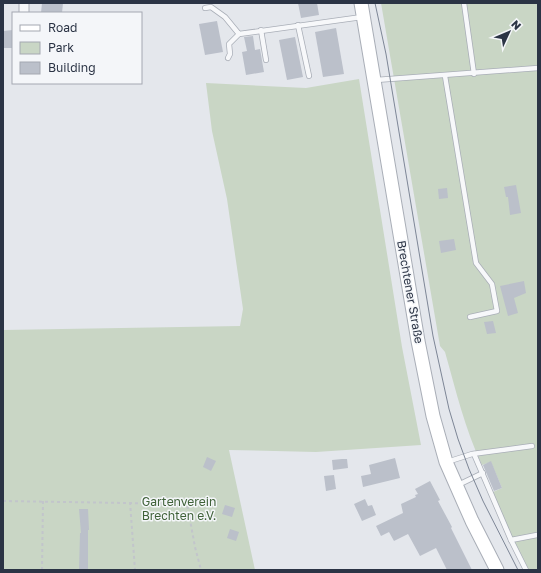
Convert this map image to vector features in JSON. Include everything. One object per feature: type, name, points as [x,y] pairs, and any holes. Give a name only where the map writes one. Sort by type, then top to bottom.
[{"type":"main road","name":"Brechtener Straße","points":[[362,3],[418,341],[433,416],[446,462],[497,570]]},
{"type":"lane","points":[[464,3],[474,74]]},
{"type":"lane","points":[[205,8],[211,7],[225,17],[239,34]]},
{"type":"lane","points":[[228,58],[230,54],[229,44],[239,34],[364,16]]},
{"type":"lane","points":[[298,25],[309,76]]},
{"type":"lane","points":[[261,30],[266,60]]},
{"type":"lane","points":[[375,80],[474,74],[538,68]]},
{"type":"lane","points":[[445,76],[476,263],[492,284],[497,311],[470,317]]},
{"type":"lane","points":[[446,462],[474,454],[532,446]]},
{"type":"lane","points":[[474,454],[511,540],[526,570]]},
{"type":"lane","points":[[457,486],[482,473]]},
{"type":"lane","points":[[511,540],[537,535]]},
{"type":"path","points":[[3,501],[188,504],[195,547],[201,570]]},
{"type":"path","points":[[42,570],[43,501]]},
{"type":"path","points":[[130,502],[135,570]]},
{"type":"green space","points":[[381,3],[538,3],[538,570],[529,570],[511,535],[493,492],[502,488],[491,462],[482,465],[461,410],[445,352],[440,346]]},
{"type":"green space","name":"Gartenverein Brechten e.V.","points":[[359,79],[402,347],[421,445],[316,452],[229,450],[255,570],[3,570],[3,330],[240,326],[243,309],[227,199],[212,131],[206,83],[306,88]]},
{"type":"building","points":[[42,3],[63,3],[62,12],[41,12]]},
{"type":"building","points":[[298,3],[317,3],[319,15],[301,18]]},
{"type":"building","points":[[217,21],[223,52],[205,55],[199,24]]},
{"type":"building","points":[[336,28],[344,74],[323,77],[315,32]]},
{"type":"building","points":[[12,30],[12,48],[3,48],[3,31]]},
{"type":"building","points":[[253,36],[255,50],[260,49],[264,72],[246,75],[242,52],[247,51],[244,37]]},
{"type":"building","points":[[295,37],[303,77],[287,80],[279,40]]},
{"type":"building","points":[[516,185],[521,213],[510,215],[508,197],[506,197],[504,187]]},
{"type":"building","points":[[447,188],[448,198],[439,199],[438,189]]},
{"type":"building","points":[[454,239],[456,250],[441,253],[439,241]]},
{"type":"building","points":[[524,281],[526,293],[514,298],[518,313],[508,316],[500,286]]},
{"type":"building","points":[[493,321],[496,333],[487,334],[484,322]]},
{"type":"building","points":[[207,457],[216,461],[211,471],[203,467]]},
{"type":"building","points":[[395,458],[400,478],[363,487],[361,476],[371,474],[369,465]]},
{"type":"building","points":[[347,459],[348,468],[333,470],[332,460]]},
{"type":"building","points":[[491,461],[502,488],[494,491],[483,465]]},
{"type":"building","points":[[334,475],[336,489],[326,491],[324,476]]},
{"type":"building","points":[[430,481],[440,500],[438,501],[472,570],[447,570],[436,548],[420,556],[408,534],[394,541],[389,532],[381,536],[376,526],[403,513],[401,504],[416,497],[415,495],[418,494],[415,489]]},
{"type":"building","points":[[365,499],[368,506],[372,505],[376,515],[362,521],[354,504]]},
{"type":"building","points":[[225,505],[235,508],[232,517],[222,514]]},
{"type":"building","points":[[79,509],[88,509],[88,570],[79,570],[81,533]]},
{"type":"building","points":[[230,529],[239,532],[236,541],[227,538]]},
{"type":"tram line","points":[[375,3],[386,54],[433,336],[449,409],[469,469],[483,501],[518,570]]}]
